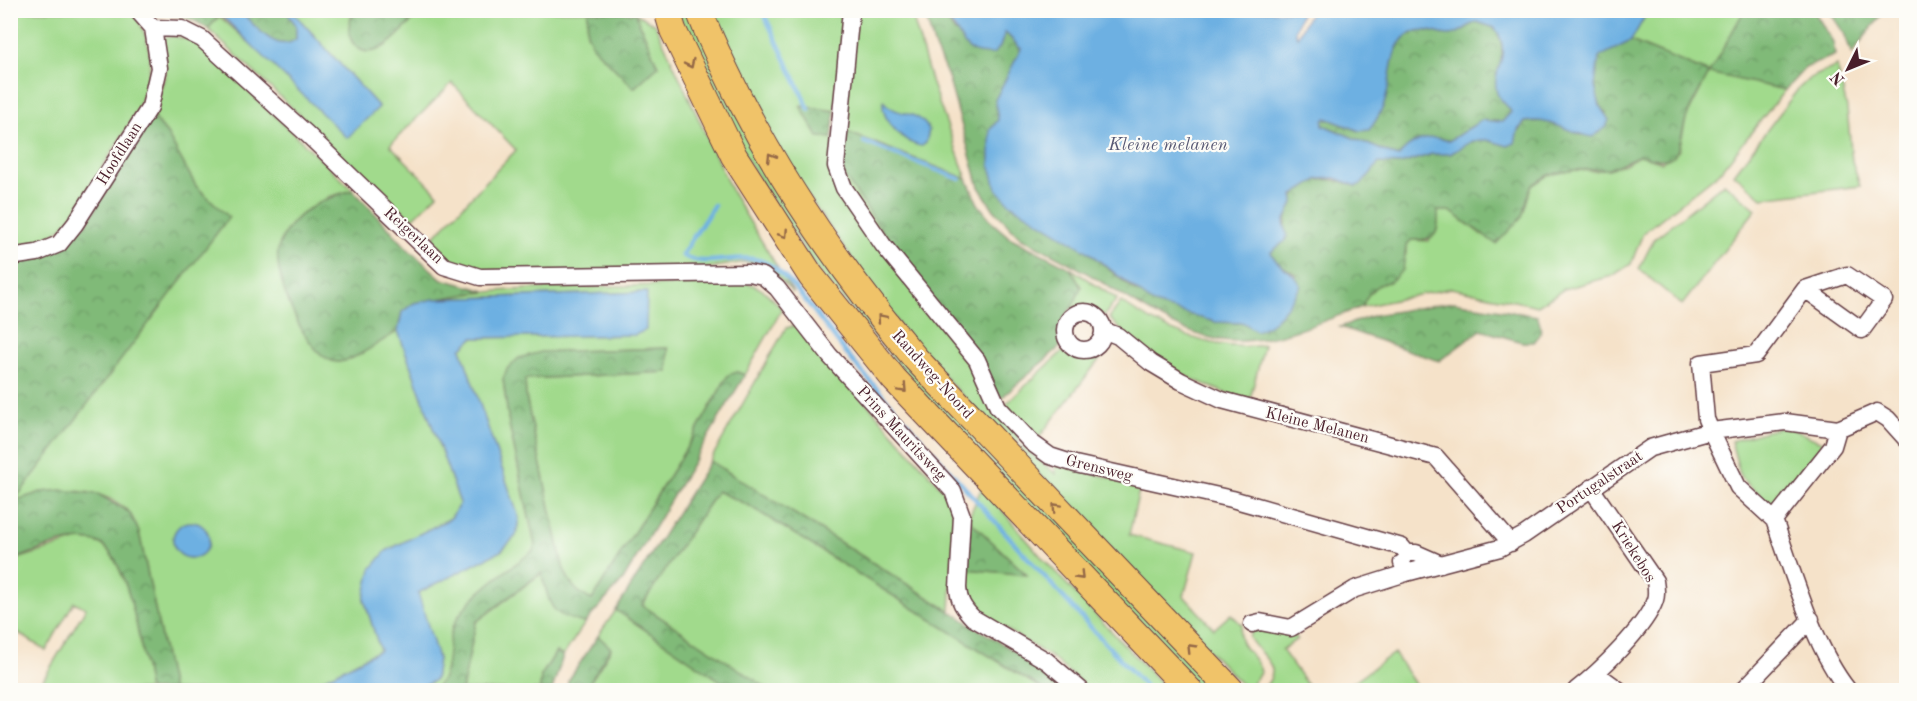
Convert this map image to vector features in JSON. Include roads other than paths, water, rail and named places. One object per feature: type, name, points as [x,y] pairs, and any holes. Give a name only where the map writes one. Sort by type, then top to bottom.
[{"type":"main road","name":"Randweg-Noord","points":[[667,10],[674,30],[734,156],[811,276],[894,380],[1189,690]]},
{"type":"main road","name":"Randweg-Noord","points":[[699,10],[766,149],[829,249],[873,308],[916,359],[1231,690]]},
{"type":"street","points":[[137,10],[153,28]]},
{"type":"street","name":"Grensweg","points":[[851,10],[836,166],[838,175],[844,188],[883,245],[976,360],[998,407],[1032,443],[1050,456],[1075,464],[1232,499],[1402,547],[1407,553],[1416,553],[1440,564]]},
{"type":"street","name":"Hoofdlaan","points":[[10,257],[37,254],[59,244],[75,224],[150,107],[159,68],[153,28]]},
{"type":"street","name":"Reigerlaan","points":[[153,28],[182,29],[202,39],[307,134],[444,266],[480,277],[748,273],[763,276],[777,288],[795,312]]},
{"type":"street","points":[[1805,289],[1756,355],[1701,363],[1706,419],[1738,487],[1774,520],[1811,619],[1838,678],[1848,690]]},
{"type":"street","name":"Prins Mauritsweg","points":[[795,312],[830,356],[954,491],[962,516],[958,588],[959,599],[964,609],[973,618],[1047,661],[1081,690]]},
{"type":"street","name":"Kleine Melanen","points":[[1103,330],[1118,336],[1151,363],[1181,381],[1222,400],[1436,457],[1511,543]]},
{"type":"street","points":[[1774,520],[1833,446],[1838,429],[1876,412],[1888,418],[1906,439]]},
{"type":"street","name":"Portugalstraat","points":[[1252,624],[1260,622],[1291,628],[1355,589],[1500,548],[1511,543],[1650,448],[1711,431],[1785,422],[1838,429]]},
{"type":"street","name":"Kriekebos","points":[[1576,690],[1597,674],[1648,614],[1657,598],[1655,582],[1591,488]]},
{"type":"street","points":[[1406,573],[1402,566],[1402,557],[1407,553]]},
{"type":"street","points":[[1743,690],[1811,619]]},
{"type":"street","points":[[1597,674],[1619,690]]},
{"type":"water","points":[[216,10],[240,11],[266,36],[281,43],[288,43],[296,39],[296,25],[288,14],[292,11],[379,107],[347,138]]},
{"type":"water","name":"Kleine melanen","points":[[929,11],[1302,11],[1295,31],[1297,37],[1311,11],[1648,11],[1631,41],[1599,57],[1595,86],[1600,106],[1609,120],[1606,127],[1593,137],[1551,123],[1525,122],[1518,130],[1515,143],[1508,146],[1487,140],[1472,141],[1450,154],[1432,154],[1400,164],[1379,163],[1362,184],[1356,186],[1335,178],[1319,179],[1293,195],[1294,201],[1284,222],[1287,235],[1285,241],[1271,252],[1277,262],[1295,276],[1301,286],[1277,319],[1256,331],[1244,323],[1215,322],[1154,304],[1087,251],[1010,204],[996,188],[990,166],[990,130],[998,120],[995,100],[1021,49],[1005,32],[1000,47],[993,54],[973,51],[967,48],[946,19]],"holes":[[[1477,22],[1495,28],[1502,47],[1496,77],[1497,93],[1511,112],[1502,122],[1482,120],[1449,141],[1434,138],[1421,140],[1409,146],[1398,157],[1323,125],[1323,120],[1326,118],[1360,131],[1369,130],[1385,102],[1395,51],[1405,37],[1413,32],[1427,30],[1453,35]]]},
{"type":"water","points":[[883,101],[895,110],[919,118],[929,130],[926,143],[922,146],[915,145],[901,136],[885,115]]},
{"type":"water","points":[[647,292],[646,330],[635,335],[473,338],[461,349],[519,518],[516,536],[501,551],[418,593],[438,658],[435,680],[416,690],[302,690],[380,650],[364,599],[371,569],[386,551],[451,518],[460,503],[398,331],[402,312],[414,303],[434,299]]},
{"type":"water","points":[[191,522],[203,528],[209,540],[203,552],[191,558],[179,552],[173,540],[179,528]]},
{"type":"waterway","points":[[762,10],[809,109]]},
{"type":"waterway","points":[[864,142],[960,179]]},
{"type":"waterway","points":[[714,205],[682,255],[703,261],[760,260],[780,273],[803,297],[856,365],[1149,690]]}]
